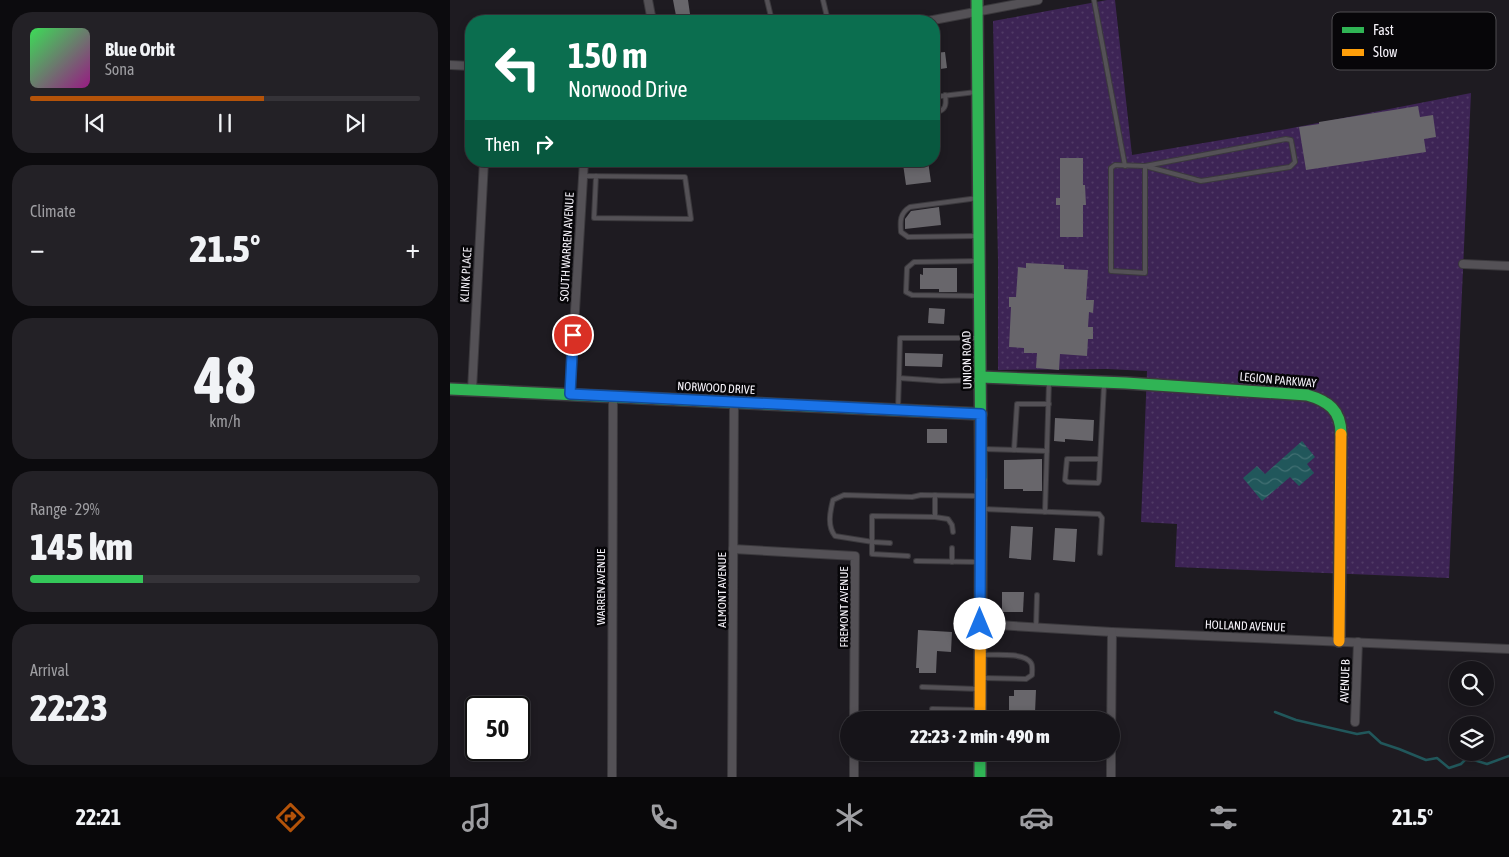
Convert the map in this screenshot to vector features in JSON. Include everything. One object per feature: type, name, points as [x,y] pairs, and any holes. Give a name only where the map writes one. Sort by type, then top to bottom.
[{"type":"street","points":[[648,0],[651,15]]},
{"type":"street","points":[[940,17],[977,6],[1038,0]]},
{"type":"street","name":"UNION ROAD","points":[[977,6],[981,378],[980,711]]},
{"type":"street","points":[[450,65],[465,66]]},
{"type":"street","name":"KLINK PLACE","points":[[472,390],[484,167]]},
{"type":"street","name":"SOUTH WARREN AVENUE","points":[[570,394],[584,167]]},
{"type":"street","points":[[1464,264],[1509,266]]},
{"type":"street","name":"LEGION PARKWAY","points":[[981,378],[1104,382],[1306,395],[1321,398],[1330,403],[1341,425],[1339,641]]},
{"type":"street","name":"NORWOOD DRIVE","points":[[450,389],[981,414]]},
{"type":"street","name":"WARREN AVENUE","points":[[612,777],[613,396]]},
{"type":"street","name":"ALMONT AVENUE","points":[[732,777],[734,402]]},
{"type":"street","name":"FREMONT AVENUE","points":[[733,550],[855,556],[854,711]]},
{"type":"street","name":"HOLLAND AVENUE","points":[[980,624],[1112,632],[1509,649]]},
{"type":"street","points":[[1111,711],[1112,632]]},
{"type":"street","name":"AVENUE B","points":[[1355,722],[1358,642]]},
{"type":"street","points":[[854,761],[854,777]]},
{"type":"street","points":[[980,761],[980,777]]},
{"type":"street","points":[[1111,761],[1111,777]]},
{"type":"lane","points":[[767,0],[771,15]]},
{"type":"lane","points":[[823,0],[827,15]]},
{"type":"lane","points":[[1094,0],[1125,166]]},
{"type":"lane","points":[[940,96],[977,92]]},
{"type":"lane","points":[[940,111],[947,104],[945,95]]},
{"type":"lane","points":[[1146,166],[1145,270],[1144,273],[1111,271],[1111,168],[1115,165],[1146,166],[1286,139],[1291,140],[1295,162],[1290,167],[1201,180],[1146,166]]},
{"type":"lane","points":[[583,176],[596,176],[685,177],[691,220],[594,218],[596,176]]},
{"type":"lane","points":[[978,198],[910,207],[901,215],[900,226],[901,232],[908,237],[979,236]]},
{"type":"lane","points":[[979,261],[914,262],[907,268],[906,292],[912,295],[980,296]]},
{"type":"lane","points":[[898,410],[900,338],[980,338]]},
{"type":"lane","points":[[899,378],[941,381],[981,378]]},
{"type":"lane","points":[[1045,512],[1049,380]]},
{"type":"lane","points":[[1100,459],[1067,459],[1065,480],[1068,482],[1098,483],[1100,459],[1104,382]]},
{"type":"lane","points":[[1014,450],[1017,404],[1048,404]]},
{"type":"lane","points":[[981,449],[1047,451]]},
{"type":"lane","points":[[890,543],[835,536],[830,530],[830,510],[833,500],[844,495],[912,497],[921,495],[981,496]]},
{"type":"lane","points":[[935,495],[935,517]]},
{"type":"lane","points":[[981,509],[1099,514],[1102,518],[1100,552]]},
{"type":"lane","points":[[908,556],[872,554],[872,516],[935,517],[948,520],[952,525],[952,532]]},
{"type":"lane","points":[[952,548],[952,562]]},
{"type":"lane","points":[[916,561],[981,562]]},
{"type":"lane","points":[[1036,628],[1037,595]]},
{"type":"lane","points":[[922,688],[1026,679],[1032,675],[1031,662],[1021,656],[980,654]]},
{"type":"lane","points":[[932,709],[948,711]]},
{"type":"shaded area","points":[[1115,0],[1132,155],[1287,129],[1471,93],[1449,578],[1175,567],[1177,524],[1141,522],[1147,371],[1107,369],[998,370],[998,260],[993,21]]},
{"type":"water","points":[[1302,441],[1315,457],[1307,464],[1314,473],[1299,486],[1290,477],[1262,501],[1243,478],[1257,466],[1265,474]]},
{"type":"building","points":[[673,0],[688,0],[690,15],[676,15]]},
{"type":"building","points":[[940,52],[945,52],[947,68],[940,69]]},
{"type":"building","points":[[1418,106],[1420,117],[1433,115],[1436,137],[1424,139],[1426,152],[1306,170],[1299,127]]},
{"type":"building","points":[[1060,158],[1083,158],[1083,185],[1085,185],[1086,205],[1083,205],[1083,237],[1060,237],[1060,205],[1056,205],[1056,198],[1060,198]]},
{"type":"building","points":[[903,167],[929,167],[931,182],[906,185]]},
{"type":"building","points":[[939,207],[941,225],[905,229],[905,219],[911,211]]},
{"type":"building","points":[[1026,263],[1064,265],[1064,269],[1088,270],[1086,300],[1094,300],[1093,313],[1089,312],[1088,327],[1093,327],[1093,339],[1088,339],[1087,356],[1060,354],[1059,370],[1036,368],[1037,353],[1024,353],[1024,348],[1009,347],[1011,307],[1009,307],[1009,297],[1016,297],[1018,267],[1026,268]]},
{"type":"building","points":[[923,268],[957,268],[957,292],[939,292],[939,289],[920,289],[920,274],[923,275]]},
{"type":"building","points":[[929,308],[945,309],[944,324],[928,323]]},
{"type":"building","points":[[905,353],[943,354],[942,367],[905,366]]},
{"type":"building","points":[[1055,418],[1094,420],[1093,441],[1065,439],[1065,442],[1054,441]]},
{"type":"building","points":[[927,429],[947,429],[947,443],[927,443]]},
{"type":"building","points":[[1042,459],[1042,491],[1004,489],[1004,460]]},
{"type":"building","points":[[1011,526],[1033,527],[1031,560],[1009,558]]},
{"type":"building","points":[[1055,528],[1077,529],[1075,562],[1053,560]]},
{"type":"building","points":[[1002,592],[1024,592],[1023,612],[1002,612]]},
{"type":"building","points":[[918,630],[952,632],[951,652],[937,651],[936,673],[919,673],[919,668],[916,668]]},
{"type":"building","points":[[1014,690],[1036,690],[1035,711],[1009,711],[1009,696],[1014,696]]},
{"type":"waterway","points":[[1275,712],[1296,720],[1357,734],[1369,732],[1381,743],[1426,760],[1437,758],[1449,768],[1461,764],[1467,758],[1487,764],[1509,756]]},
{"type":"traffic: fast","points":[[977,0],[981,480]]},
{"type":"traffic: fast","points":[[981,377],[1126,383],[1307,395],[1321,400],[1332,408],[1339,419],[1341,434]]},
{"type":"traffic: fast","points":[[450,389],[981,414]]},
{"type":"traffic: fast","points":[[980,761],[980,777]]},
{"type":"traffic: slow","points":[[1339,641],[1341,434]]},
{"type":"traffic: slow","points":[[980,711],[981,480]]},
{"type":"route","points":[[573,335],[570,394],[981,414],[980,624]]}]
